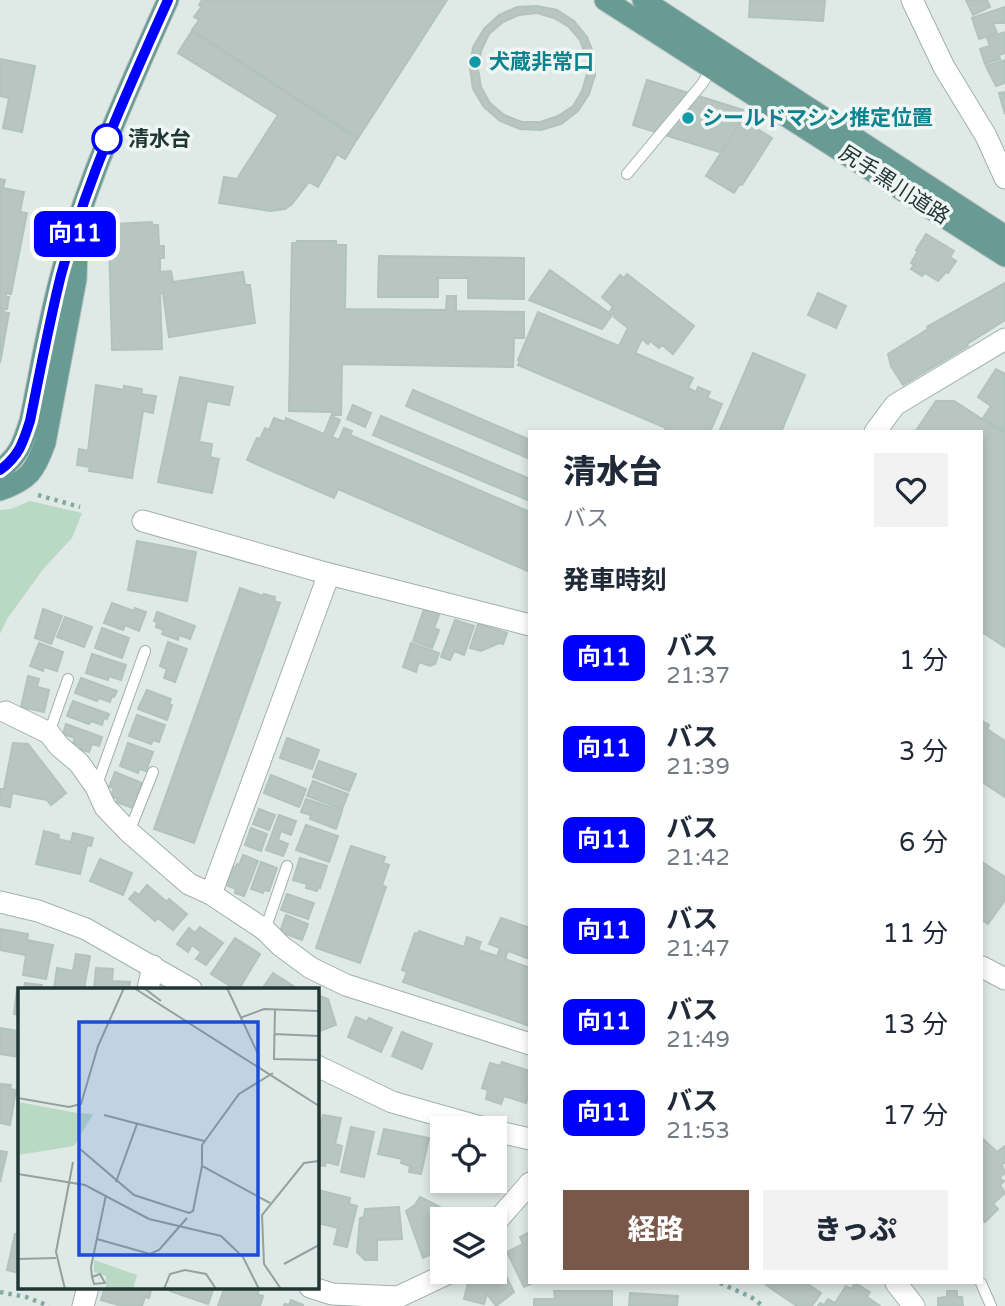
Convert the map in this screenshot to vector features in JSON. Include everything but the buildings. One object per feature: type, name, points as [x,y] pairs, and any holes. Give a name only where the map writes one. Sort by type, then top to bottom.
[{"type":"main road","points":[[0,470],[13,460],[30,421],[61,274],[107,139],[168,0]]},
{"type":"main road","name":"尻手黒川道路","points":[[605,0],[1005,256]]},
{"type":"main road","name":"尻手黒川道路","points":[[643,0],[1005,236]]},
{"type":"main road","points":[[0,490],[21,483],[38,463],[45,443],[76,279],[78,224]]},
{"type":"street","points":[[912,0],[944,67],[986,136],[1005,178]]},
{"type":"street","points":[[876,430],[895,405],[1005,339]]},
{"type":"street","points":[[143,521],[528,624]]},
{"type":"street","points":[[211,894],[329,573]]},
{"type":"street","points":[[3,712],[49,733],[59,746],[79,763],[96,787],[105,807],[129,832],[189,884],[211,894],[265,930],[281,946],[311,968],[346,985],[528,1043]]},
{"type":"street","points":[[0,902],[38,911],[86,929],[189,988]]},
{"type":"street","points":[[148,988],[153,966]]},
{"type":"street","points":[[983,968],[1005,979]]},
{"type":"street","points":[[318,1066],[391,1101],[443,1116]]},
{"type":"street","points":[[507,1134],[528,1139]]},
{"type":"street","points":[[507,1209],[528,1185]]},
{"type":"street","points":[[313,1288],[332,1294],[398,1297],[430,1282]]},
{"type":"street","points":[[897,1284],[914,1306]]},
{"type":"street","points":[[83,1306],[88,1288]]},
{"type":"lane","points":[[627,173],[702,84],[712,68]]},
{"type":"lane","points":[[96,787],[145,651]]},
{"type":"lane","points":[[49,733],[68,679]]},
{"type":"lane","points":[[129,832],[153,772]]},
{"type":"lane","points":[[265,930],[287,866]]},
{"type":"lane","points":[[981,1284],[991,1306]]},
{"type":"path","points":[[34,493],[80,508]]},
{"type":"path","points":[[722,1284],[751,1297],[763,1306]]},
{"type":"path","points":[[0,1292],[26,1297],[50,1306]]},
{"type":"green space","points":[[30,501],[82,513],[72,538],[44,568],[7,619],[0,634],[0,510],[11,509]]},
{"type":"bus line","name":"向11","points":[[0,470],[13,460],[30,421],[61,274],[107,139],[168,0]]},
{"type":"place","name":"犬蔵非常口","points":[[475,62]]},
{"type":"place","name":"シールドマシン推定位置","points":[[688,118]]},
{"type":"place","name":"清水台","points":[[107,139]]}]
